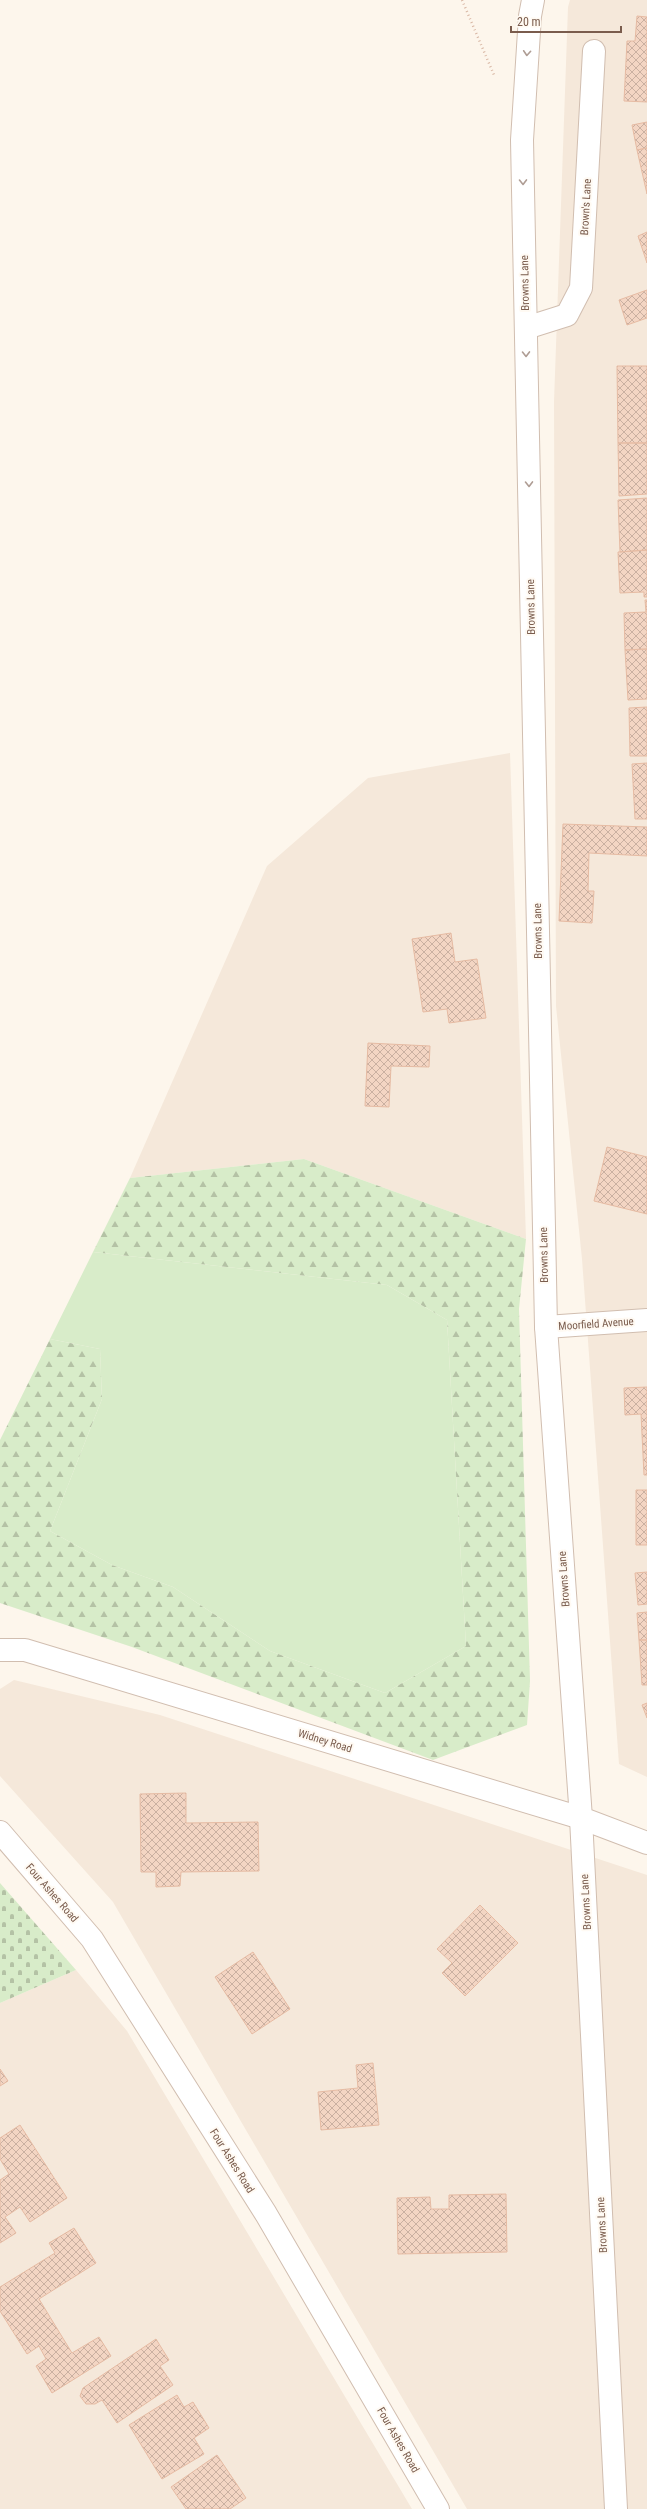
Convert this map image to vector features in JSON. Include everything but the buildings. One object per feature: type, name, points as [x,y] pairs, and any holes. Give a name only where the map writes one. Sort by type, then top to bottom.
[{"type":"street","name":"Browns Lane","points":[[533,0],[530,16],[522,140],[546,1327],[581,1818],[616,2509]]},
{"type":"street","name":"Brown's Lane","points":[[526,328],[567,316],[582,288],[594,52]]},
{"type":"street","name":"Moorfield Avenue","points":[[546,1327],[647,1320]]},
{"type":"street","name":"Widney Road","points":[[0,1650],[25,1650],[581,1818],[647,1843]]},
{"type":"street","name":"Four Ashes Road","points":[[0,1832],[92,1939],[266,2214],[438,2509]]},
{"type":"path","points":[[462,0],[495,77]]},
{"type":"shaded area","points":[[570,0],[647,0],[647,1777],[619,1764],[582,1259],[556,1006],[554,402],[568,7]]},
{"type":"shaded area","points":[[510,753],[526,1239],[304,1159],[130,1178],[267,866],[368,778]]},
{"type":"shaded area","points":[[14,1680],[160,1715],[647,1875],[647,2509],[467,2509],[113,1902],[0,1776],[0,1689]]},
{"type":"shaded area","points":[[76,1970],[127,2031],[412,2509],[0,2509],[0,2003]]},
{"type":"green space","points":[[304,1159],[526,1239],[519,1309],[530,1681],[527,1725],[433,1760],[132,1647],[0,1603],[0,1440],[50,1339],[100,1349],[102,1399],[50,1531],[112,1565],[173,1587],[270,1651],[385,1693],[466,1646],[447,1320],[387,1285],[93,1252],[130,1178]]},
{"type":"green space","points":[[93,1252],[387,1285],[447,1320],[466,1646],[385,1693],[270,1651],[173,1587],[112,1565],[50,1531],[102,1399],[100,1349],[50,1339]]},
{"type":"green space","points":[[0,1883],[76,1970],[0,2003]]}]
